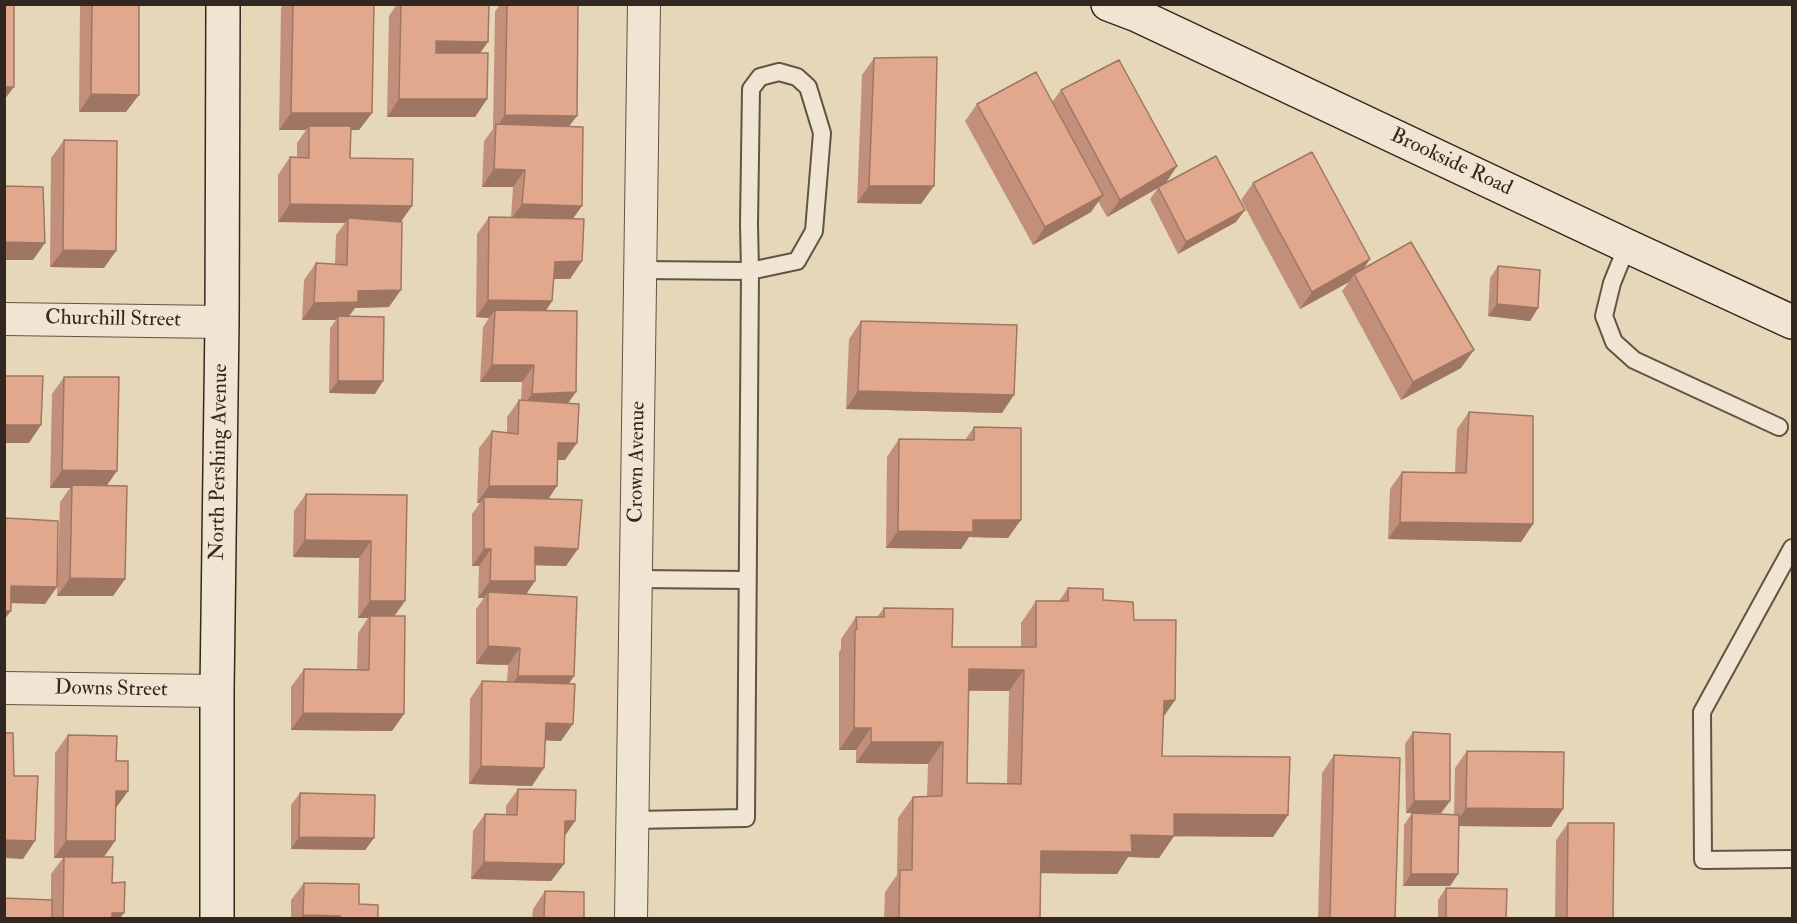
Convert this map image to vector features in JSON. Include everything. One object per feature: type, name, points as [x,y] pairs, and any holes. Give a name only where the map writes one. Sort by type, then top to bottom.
[{"type":"main road","name":"North Pershing Avenue","points":[[217,918],[223,4]]},
{"type":"main road","name":"Brookside Road","points":[[1108,4],[1137,15],[1792,322]]},
{"type":"street","name":"Crown Avenue","points":[[632,918],[644,4]]},
{"type":"street","name":"Churchill Street","points":[[4,319],[222,322]]},
{"type":"street","name":"Downs Street","points":[[4,688],[217,691]]},
{"type":"lane","points":[[632,820],[746,818],[750,271],[749,224],[751,89],[760,77],[779,72],[797,77],[808,87],[822,133],[814,231],[797,261],[750,271],[640,270]]},
{"type":"lane","points":[[1627,246],[1612,283],[1604,316],[1614,342],[1634,360],[1779,427]]},
{"type":"lane","points":[[1792,548],[1702,712],[1703,860],[1792,858]]},
{"type":"lane","points":[[636,579],[747,580]]},
{"type":"building","points":[[4,4],[14,4],[14,87],[4,87]]},
{"type":"building","points":[[92,4],[139,4],[139,95],[91,94]]},
{"type":"building","points":[[293,4],[374,4],[372,113],[291,113]]},
{"type":"building","points":[[401,4],[489,4],[488,42],[436,41],[436,53],[488,53],[487,99],[399,99]]},
{"type":"building","points":[[507,4],[578,4],[577,116],[505,115]]},
{"type":"building","points":[[937,57],[934,186],[869,186],[874,58]]},
{"type":"building","points":[[1119,60],[1177,166],[1120,200],[1061,90]]},
{"type":"building","points":[[1036,72],[1103,195],[1045,227],[977,104]]},
{"type":"building","points":[[496,124],[583,127],[582,206],[522,204],[525,170],[494,169]]},
{"type":"building","points":[[309,126],[351,126],[350,158],[413,159],[412,206],[290,204],[290,157],[309,158]]},
{"type":"building","points":[[64,140],[117,141],[116,251],[63,250]]},
{"type":"building","points":[[1312,152],[1370,259],[1312,292],[1253,183]]},
{"type":"building","points":[[1216,156],[1245,210],[1186,242],[1158,187]]},
{"type":"building","points":[[4,186],[43,187],[45,243],[4,242]]},
{"type":"building","points":[[489,217],[584,219],[582,261],[555,262],[552,301],[488,300]]},
{"type":"building","points":[[348,218],[402,222],[401,290],[358,291],[358,302],[314,303],[316,263],[347,265]]},
{"type":"building","points":[[1411,242],[1474,350],[1413,382],[1354,274]]},
{"type":"building","points":[[1498,266],[1540,270],[1538,308],[1497,304]]},
{"type":"building","points":[[495,310],[577,311],[576,392],[532,394],[534,365],[492,365]]},
{"type":"building","points":[[338,316],[384,317],[383,381],[338,381]]},
{"type":"building","points":[[861,321],[1017,325],[1014,395],[858,391]]},
{"type":"building","points":[[4,376],[43,376],[41,425],[4,425]]},
{"type":"building","points":[[64,377],[119,377],[117,471],[62,470]]},
{"type":"building","points":[[519,400],[579,404],[577,443],[558,443],[557,486],[489,486],[492,431],[518,434]]},
{"type":"building","points":[[1469,412],[1533,416],[1533,524],[1400,522],[1402,472],[1466,473]]},
{"type":"building","points":[[974,427],[1021,428],[1021,520],[973,520],[973,532],[898,531],[899,439],[974,440]]},
{"type":"building","points":[[72,485],[127,486],[125,579],[70,578]]},
{"type":"building","points":[[306,494],[407,495],[405,601],[370,601],[371,541],[305,540]]},
{"type":"building","points":[[484,497],[582,500],[578,549],[535,547],[535,581],[490,581],[491,549],[484,549]]},
{"type":"building","points":[[6,518],[58,521],[57,587],[11,586],[11,611],[4,611]]},
{"type":"building","points":[[1068,588],[1103,589],[1103,600],[1133,602],[1134,620],[1176,620],[1175,700],[1164,701],[1162,756],[1290,757],[1288,815],[1174,814],[1174,836],[1131,835],[1132,852],[1041,851],[1040,918],[899,918],[900,870],[912,870],[913,797],[942,796],[943,742],[871,742],[871,728],[854,728],[856,617],[884,617],[884,608],[953,609],[952,647],[1036,647],[1036,601],[1068,601]],"holes":[[[969,669],[1024,670],[1021,784],[967,783]]]},
{"type":"building","points":[[488,592],[577,597],[574,676],[518,676],[520,648],[488,646]]},
{"type":"building","points":[[370,616],[405,616],[404,714],[303,713],[304,669],[369,670]]},
{"type":"building","points":[[482,681],[575,684],[573,724],[546,723],[544,768],[481,766]]},
{"type":"building","points":[[1413,732],[1450,734],[1450,801],[1414,801]]},
{"type":"building","points":[[4,733],[13,733],[14,776],[38,776],[35,841],[4,840]]},
{"type":"building","points":[[68,735],[117,736],[116,761],[128,761],[128,791],[116,791],[115,841],[66,841]]},
{"type":"building","points":[[1467,751],[1564,752],[1563,809],[1466,808]]},
{"type":"building","points":[[1334,755],[1400,758],[1395,918],[1330,918]]},
{"type":"building","points":[[518,789],[576,790],[575,821],[565,821],[564,864],[484,862],[485,814],[517,815]]},
{"type":"building","points":[[300,793],[375,795],[374,838],[299,837]]},
{"type":"building","points":[[1412,813],[1459,815],[1458,874],[1411,874]]},
{"type":"building","points":[[1568,823],[1614,823],[1613,918],[1567,918]]},
{"type":"building","points":[[64,857],[113,857],[112,883],[125,882],[124,913],[112,913],[112,918],[63,918]]},
{"type":"building","points":[[304,883],[359,884],[359,904],[378,905],[378,918],[303,915]]},
{"type":"building","points":[[1446,888],[1507,889],[1506,918],[1446,918]]},
{"type":"building","points":[[545,891],[584,892],[584,918],[544,918]]},
{"type":"building","points":[[4,898],[52,900],[52,918],[4,918]]}]
